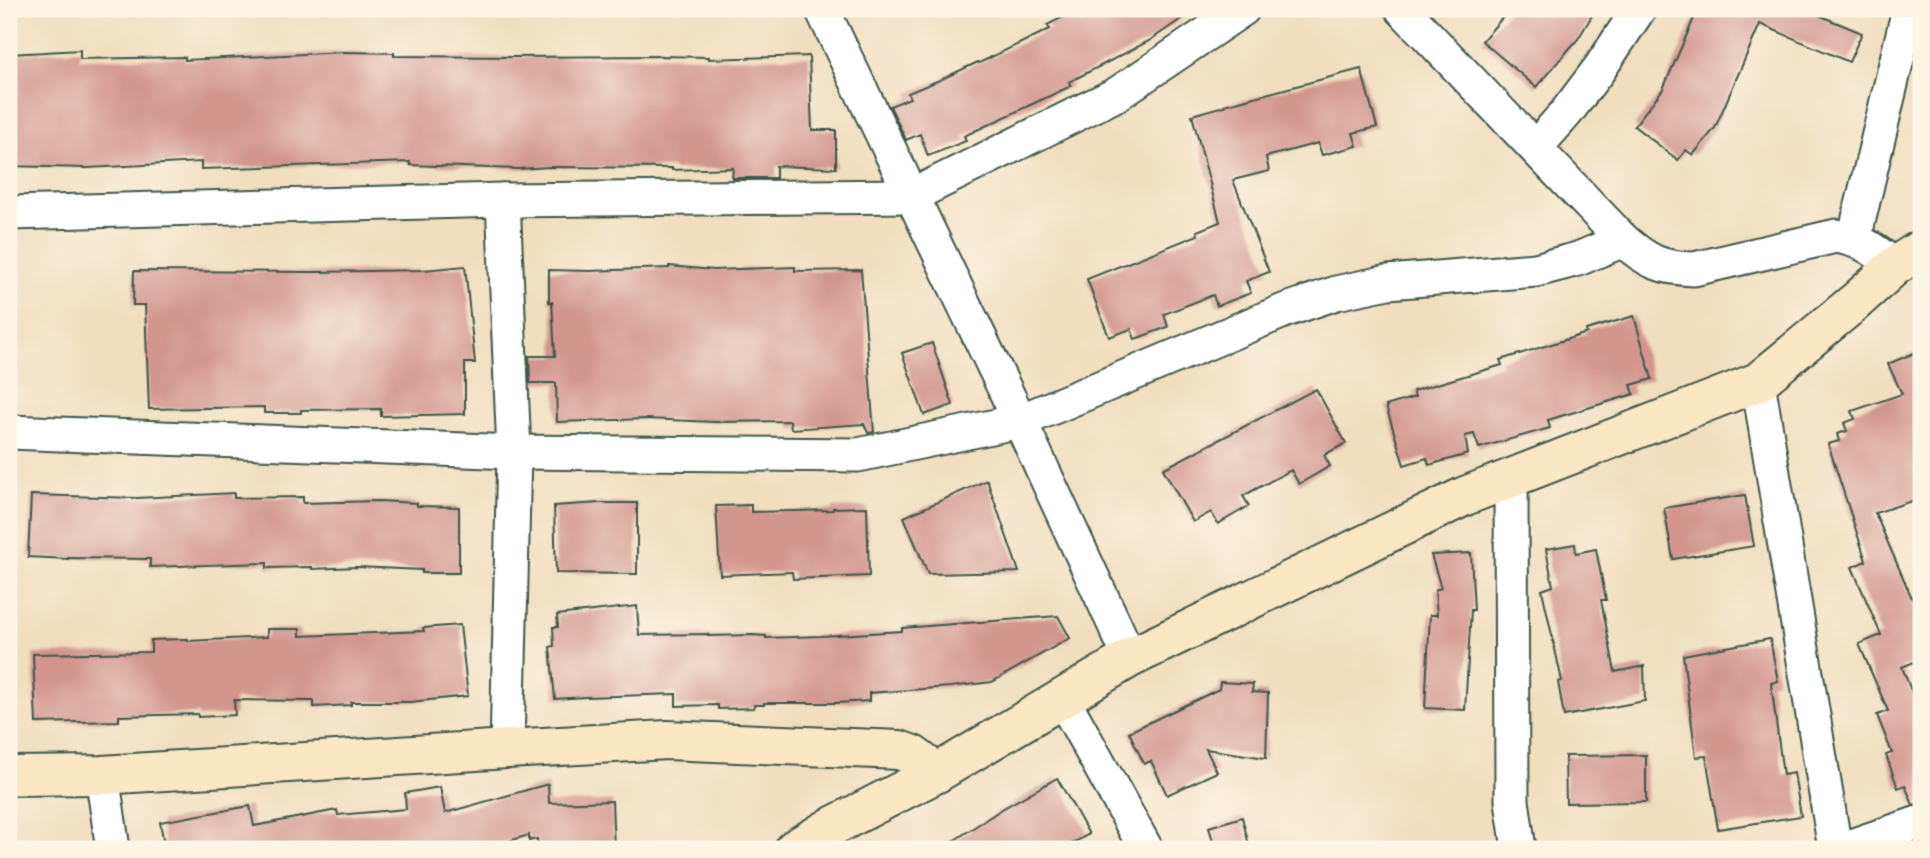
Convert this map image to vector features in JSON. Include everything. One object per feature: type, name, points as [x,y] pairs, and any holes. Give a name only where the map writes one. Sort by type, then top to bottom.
[{"type":"street","points":[[821,9],[1020,421],[1130,658]]},
{"type":"street","points":[[9,212],[503,200],[911,196],[1117,94],[1243,9]]},
{"type":"street","points":[[1402,9],[1623,240],[1654,263],[1672,268],[1694,269],[1836,236],[1854,239],[1872,248],[1908,258]]},
{"type":"street","points":[[1536,147],[1600,68],[1639,9]]},
{"type":"street","points":[[1854,239],[1909,9]]},
{"type":"street","points":[[503,200],[514,452],[507,749]]},
{"type":"street","points":[[9,432],[514,452],[858,455],[1020,421],[1286,310],[1336,293],[1388,282],[1536,270],[1578,259],[1623,240]]},
{"type":"street","points":[[794,849],[832,838],[1130,658],[1465,496],[1758,382],[1908,258]]},
{"type":"street","points":[[1758,382],[1836,849]]},
{"type":"street","points":[[1511,479],[1512,802],[1519,849]]},
{"type":"street","points":[[1063,699],[1146,849]]},
{"type":"street","points":[[9,776],[102,775],[667,740],[899,750],[914,755],[937,773]]},
{"type":"street","points":[[102,775],[113,849]]},
{"type":"street","points":[[1842,849],[1921,822]]},
{"type":"building","points":[[1079,9],[1196,9],[1149,41],[1069,82],[1071,86],[964,136],[966,141],[928,156],[920,134],[906,140],[890,106],[910,98],[908,93],[1050,29],[1047,25]]},
{"type":"building","points":[[1510,9],[1596,9],[1578,39],[1536,87],[1482,41]]},
{"type":"building","points":[[1698,9],[1804,9],[1862,33],[1849,62],[1760,24],[1715,128],[1693,155],[1686,150],[1678,160],[1634,126],[1663,89]]},
{"type":"building","points":[[80,50],[80,59],[185,57],[185,60],[344,52],[394,53],[394,56],[662,56],[709,59],[809,56],[812,130],[836,130],[836,168],[776,166],[776,178],[732,178],[733,168],[518,169],[410,165],[410,162],[201,169],[201,162],[87,168],[9,166],[9,54]]},
{"type":"building","points":[[1361,69],[1377,127],[1353,133],[1357,146],[1322,155],[1318,143],[1266,157],[1269,171],[1233,180],[1269,272],[1246,281],[1251,293],[1217,306],[1213,295],[1164,314],[1168,327],[1135,339],[1131,329],[1109,337],[1087,279],[1198,235],[1197,231],[1220,222],[1192,115]]},
{"type":"building","points":[[465,266],[475,363],[465,363],[465,414],[381,416],[381,409],[264,413],[264,407],[149,409],[145,305],[133,305],[134,271],[315,272],[424,270]]},
{"type":"building","points":[[669,266],[714,270],[795,267],[795,271],[861,270],[874,432],[868,433],[864,424],[791,429],[790,421],[645,419],[557,422],[556,383],[530,383],[529,356],[555,356],[552,302],[549,302],[549,270],[589,271]]},
{"type":"building","points":[[1634,316],[1652,379],[1631,385],[1634,394],[1548,420],[1550,428],[1479,448],[1474,434],[1465,436],[1468,454],[1429,465],[1427,458],[1404,465],[1386,406],[1415,397],[1413,391],[1502,365],[1500,360]]},
{"type":"building","points":[[932,343],[953,405],[924,415],[902,353]]},
{"type":"building","points":[[1921,350],[1921,498],[1875,513],[1921,619],[1921,659],[1902,667],[1921,716],[1921,803],[1913,805],[1905,785],[1898,788],[1886,755],[1892,753],[1877,715],[1888,711],[1859,644],[1881,635],[1852,567],[1866,561],[1828,444],[1839,441],[1837,434],[1847,431],[1844,423],[1855,419],[1852,411],[1902,394],[1888,364]]},
{"type":"building","points":[[1316,389],[1346,443],[1324,455],[1330,466],[1299,484],[1291,470],[1243,496],[1249,506],[1218,524],[1211,512],[1193,522],[1163,469]]},
{"type":"building","points":[[987,480],[1019,572],[928,574],[904,517]]},
{"type":"building","points":[[234,493],[234,498],[303,497],[303,503],[379,501],[417,503],[417,506],[459,507],[459,573],[422,573],[422,570],[357,567],[267,568],[267,563],[150,567],[150,559],[28,557],[31,495],[137,498]]},
{"type":"building","points":[[1745,495],[1754,546],[1673,559],[1664,508]]},
{"type":"building","points":[[637,503],[637,574],[556,573],[554,506]]},
{"type":"building","points":[[751,505],[751,512],[867,507],[869,576],[793,579],[792,572],[720,575],[716,506]]},
{"type":"building","points":[[1575,544],[1576,553],[1596,549],[1606,600],[1601,600],[1615,672],[1644,666],[1645,701],[1564,716],[1558,682],[1562,681],[1542,590],[1553,586],[1546,549]]},
{"type":"building","points":[[1471,553],[1474,610],[1471,610],[1465,710],[1425,708],[1430,615],[1437,615],[1435,590],[1441,588],[1431,555]]},
{"type":"building","points":[[637,606],[639,635],[753,635],[766,638],[821,636],[1058,616],[1070,638],[992,682],[869,693],[869,701],[764,703],[754,705],[754,708],[718,709],[718,705],[676,706],[676,694],[555,699],[550,647],[554,646],[553,627],[558,627],[557,615]]},
{"type":"building","points":[[460,625],[468,696],[410,702],[351,702],[351,705],[314,707],[314,701],[234,700],[235,715],[119,716],[119,721],[36,723],[33,654],[151,652],[151,640],[267,637],[267,629],[300,629],[300,636],[424,631],[423,628]]},
{"type":"building","points":[[1770,639],[1778,681],[1771,683],[1783,775],[1794,773],[1801,816],[1718,829],[1706,756],[1696,757],[1683,655]]},
{"type":"building","points":[[1220,682],[1253,684],[1252,692],[1268,693],[1266,758],[1206,749],[1217,772],[1167,795],[1151,761],[1144,764],[1129,732],[1219,689]]},
{"type":"building","points":[[1646,755],[1646,802],[1566,803],[1565,756]]},
{"type":"building","points":[[1057,778],[1089,834],[1062,849],[941,849],[1002,809]]},
{"type":"building","points":[[548,784],[549,803],[612,801],[614,849],[538,849],[537,839],[529,841],[529,835],[481,849],[165,849],[160,822],[250,806],[254,826],[337,810],[338,815],[406,809],[405,793],[440,787],[445,813]]},
{"type":"building","points":[[1242,817],[1250,849],[1215,849],[1209,827]]}]
